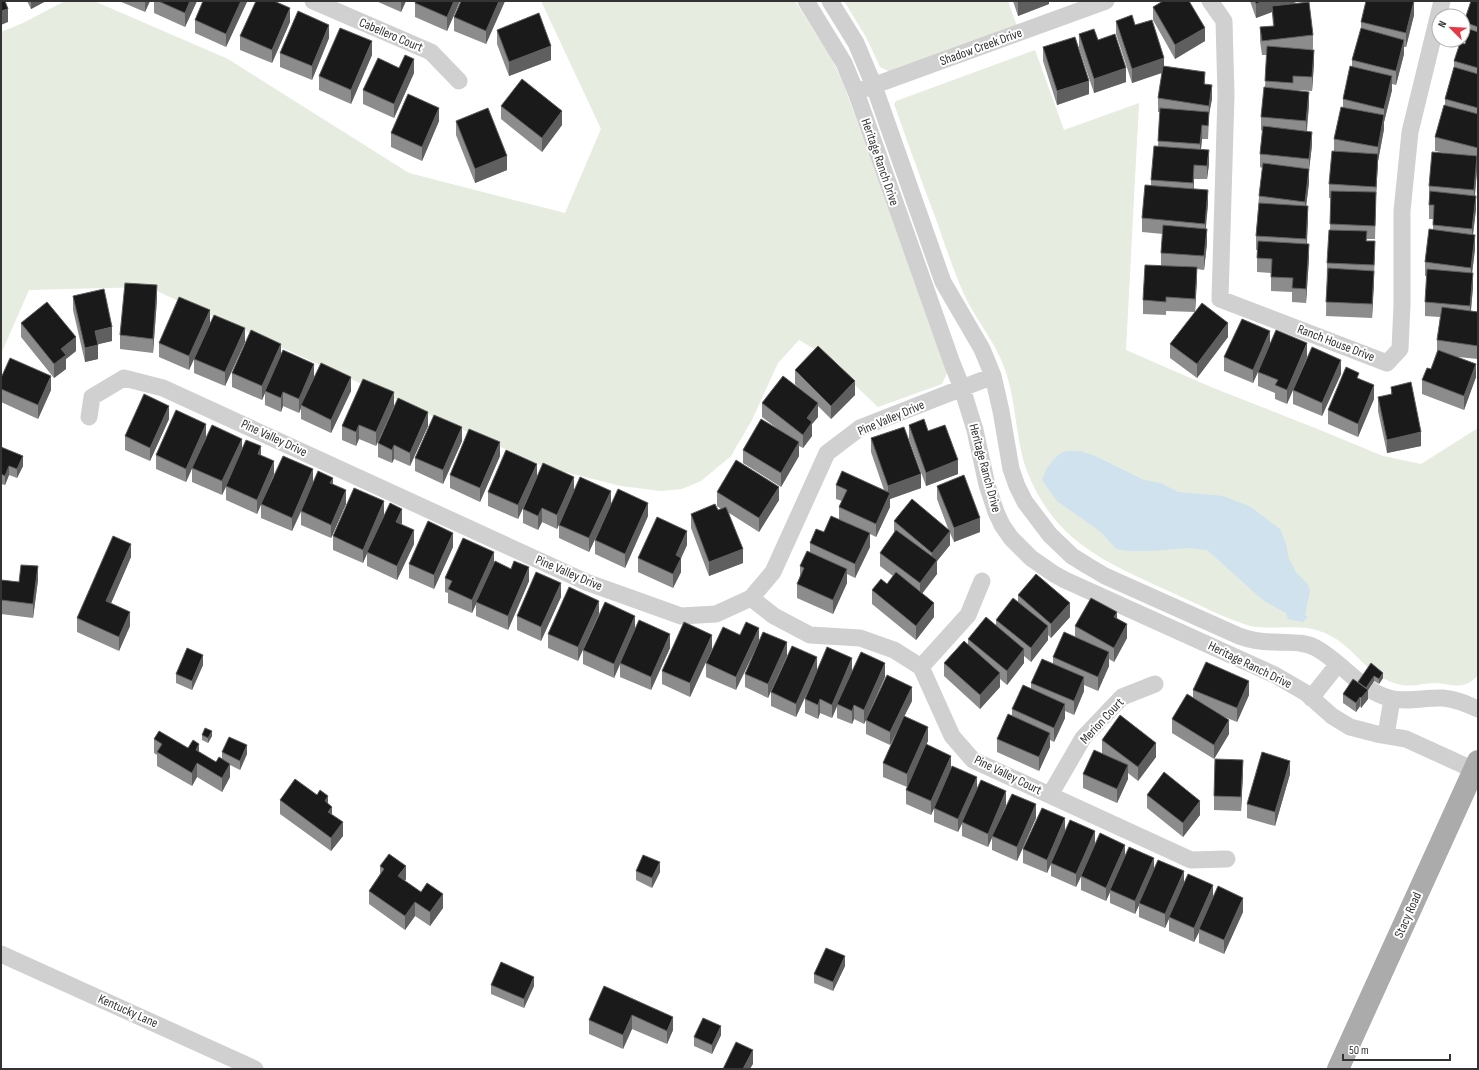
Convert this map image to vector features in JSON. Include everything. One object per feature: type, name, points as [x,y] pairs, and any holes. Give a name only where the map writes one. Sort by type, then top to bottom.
[{"type":"main road","name":"Stacy Road","points":[[1338,1069],[1476,766]]},
{"type":"street","name":"Cabellero Court","points":[[313,1],[430,52],[459,81]]},
{"type":"street","name":"Heritage Ranch Drive","points":[[806,1],[844,63],[856,92],[962,388],[975,430],[987,485],[996,512],[1002,525],[1011,538],[1031,558],[1054,574],[1105,599],[1291,683],[1312,698],[1332,716],[1346,724],[1363,731],[1406,739],[1476,766]]},
{"type":"street","name":"Heritage Ranch Drive","points":[[830,1],[856,43],[874,86],[943,282],[982,349],[993,376],[1001,411],[1006,451],[1017,486],[1038,520],[1050,535],[1072,556],[1105,576],[1239,636],[1262,642],[1297,642],[1308,644],[1326,654],[1370,690],[1379,695],[1399,700],[1443,698],[1455,700],[1478,709]]},
{"type":"street","name":"Shadow Creek Drive","points":[[856,92],[1106,1]]},
{"type":"street","name":"Ranch House Drive","points":[[1210,1],[1224,21],[1226,96],[1220,299],[1387,363],[1400,350],[1402,305],[1402,211],[1410,132],[1442,1]]},
{"type":"street","name":"Pine Valley Drive","points":[[90,417],[92,397],[124,378],[164,388],[586,582],[681,616],[716,614],[751,598],[773,572],[827,453],[860,428],[993,376]]},
{"type":"street","points":[[751,598],[774,616],[810,634],[860,638],[894,650],[921,667],[968,615],[982,581]]},
{"type":"street","points":[[1312,698],[1338,664]]},
{"type":"street","name":"Pine Valley Court","points":[[921,667],[952,736],[973,760],[1191,860],[1227,859]]},
{"type":"street","name":"Merion Court","points":[[1050,795],[1083,738],[1122,698],[1155,684]]},
{"type":"street","points":[[1386,735],[1392,699]]},
{"type":"street","name":"Kentucky Lane","points":[[1,954],[255,1069]]},
{"type":"shaded area","points":[[65,1],[94,1],[228,59],[409,173],[565,213],[601,129],[541,1],[795,1],[830,56],[842,80],[948,371],[942,384],[878,407],[821,353],[799,340],[778,363],[752,420],[731,456],[701,481],[682,489],[661,491],[621,486],[545,467],[148,287],[29,290],[1,354],[1,32],[23,23]]},
{"type":"shaded area","points":[[844,1],[1008,1],[1018,29],[892,73],[880,67],[866,37]]},
{"type":"shaded area","points":[[1035,50],[1064,130],[1139,103],[1126,350],[1211,387],[1383,456],[1421,464],[1478,428],[1478,676],[1466,684],[1459,685],[1435,683],[1402,685],[1390,682],[1370,669],[1336,639],[1325,633],[1306,628],[1269,628],[1250,626],[1240,623],[1128,572],[1087,549],[1069,534],[1053,517],[1039,496],[1027,471],[1020,444],[1007,375],[1002,362],[967,301],[959,283],[894,104],[896,101]]},
{"type":"water","points":[[1067,451],[1080,451],[1095,456],[1144,480],[1161,483],[1178,492],[1223,496],[1251,507],[1280,529],[1286,544],[1289,559],[1296,572],[1308,585],[1310,591],[1305,615],[1308,617],[1303,622],[1288,619],[1286,613],[1264,601],[1207,550],[1187,548],[1153,551],[1128,551],[1116,549],[1101,532],[1057,501],[1042,480],[1050,464],[1059,454]]},
{"type":"building","points":[[1,1],[5,1],[8,9],[1,11]]},
{"type":"building","points":[[158,1],[190,1],[185,13]]},
{"type":"building","points":[[203,1],[241,1],[226,34],[195,20]]},
{"type":"building","points":[[256,1],[274,1],[290,8],[272,50],[240,36]]},
{"type":"building","points":[[416,1],[454,1],[447,17],[415,3]]},
{"type":"building","points":[[461,1],[499,1],[486,31],[454,17]]},
{"type":"building","points":[[1163,1],[1189,1],[1205,28],[1175,45],[1153,7]]},
{"type":"building","points":[[1255,1],[1263,1],[1256,4]]},
{"type":"building","points":[[1366,1],[1414,1],[1406,33],[1361,22]]},
{"type":"building","points":[[1471,1],[1478,1],[1478,27],[1471,24],[1471,8],[1469,8]]},
{"type":"building","points":[[1309,2],[1313,35],[1262,41],[1260,27],[1274,26],[1272,6]]},
{"type":"building","points":[[298,11],[329,25],[312,66],[280,53]]},
{"type":"building","points":[[539,13],[551,46],[509,62],[497,30]]},
{"type":"building","points":[[1132,15],[1135,25],[1152,20],[1164,58],[1132,69],[1116,21]]},
{"type":"building","points":[[340,28],[372,41],[351,90],[319,76]]},
{"type":"building","points":[[1361,28],[1404,40],[1396,71],[1352,60]]},
{"type":"building","points":[[1094,29],[1098,40],[1115,34],[1126,68],[1094,79],[1079,34]]},
{"type":"building","points":[[1471,30],[1478,32],[1478,68],[1454,61],[1458,48],[1471,48]]},
{"type":"building","points":[[1075,37],[1089,81],[1057,91],[1043,47]]},
{"type":"building","points":[[1267,46],[1314,50],[1312,77],[1293,76],[1293,83],[1265,81]]},
{"type":"building","points":[[405,55],[414,59],[394,104],[363,90],[378,58],[399,68]]},
{"type":"building","points":[[1163,66],[1205,72],[1204,84],[1212,85],[1209,106],[1158,98]]},
{"type":"building","points":[[1350,66],[1392,76],[1384,109],[1343,99]]},
{"type":"building","points":[[1454,67],[1478,74],[1478,108],[1445,99]]},
{"type":"building","points":[[522,79],[562,111],[542,138],[501,106]]},
{"type":"building","points":[[1264,87],[1309,92],[1306,121],[1261,117]]},
{"type":"building","points":[[408,94],[439,108],[422,147],[391,133]]},
{"type":"building","points":[[1444,105],[1478,114],[1478,148],[1435,137]]},
{"type":"building","points":[[1341,107],[1384,115],[1378,147],[1334,139]]},
{"type":"building","points":[[488,108],[507,156],[475,169],[456,121]]},
{"type":"building","points":[[1160,108],[1209,112],[1208,126],[1202,125],[1200,144],[1158,141]]},
{"type":"building","points":[[1263,126],[1312,132],[1309,159],[1260,154]]},
{"type":"building","points":[[1154,146],[1209,150],[1207,166],[1194,165],[1193,183],[1151,180]]},
{"type":"building","points":[[1332,151],[1378,154],[1376,187],[1329,184]]},
{"type":"building","points":[[1432,152],[1477,156],[1474,190],[1429,186]]},
{"type":"building","points":[[1263,163],[1309,169],[1305,202],[1259,196]]},
{"type":"building","points":[[1145,185],[1208,190],[1205,224],[1142,218]]},
{"type":"building","points":[[1331,191],[1376,192],[1375,226],[1330,224]]},
{"type":"building","points":[[1430,191],[1476,196],[1472,229],[1433,225],[1434,205],[1429,205]]},
{"type":"building","points":[[1259,203],[1308,206],[1306,239],[1256,236]]},
{"type":"building","points":[[1163,225],[1207,229],[1204,256],[1161,253]]},
{"type":"building","points":[[1429,229],[1475,235],[1471,268],[1425,262]]},
{"type":"building","points":[[1329,230],[1367,231],[1366,241],[1375,241],[1374,265],[1327,263]]},
{"type":"building","points":[[1258,241],[1309,244],[1306,289],[1292,288],[1293,278],[1271,277],[1272,259],[1257,258]]},
{"type":"building","points":[[1145,265],[1197,267],[1195,299],[1166,297],[1166,302],[1143,300]]},
{"type":"building","points":[[1328,268],[1374,271],[1372,304],[1326,302]]},
{"type":"building","points":[[1427,269],[1473,273],[1470,306],[1425,302]]},
{"type":"building","points":[[125,283],[157,285],[153,339],[120,335]]},
{"type":"building","points":[[104,289],[112,327],[95,331],[98,345],[85,348],[73,296]]},
{"type":"building","points":[[179,297],[210,310],[189,356],[159,343]]},
{"type":"building","points":[[47,302],[76,337],[61,349],[66,355],[54,364],[21,323]]},
{"type":"building","points":[[1202,303],[1228,323],[1197,364],[1170,344]]},
{"type":"building","points":[[1442,307],[1478,312],[1478,346],[1437,340]]},
{"type":"building","points":[[214,315],[245,328],[225,372],[194,359]]},
{"type":"building","points":[[1242,319],[1270,331],[1253,370],[1224,357]]},
{"type":"building","points":[[251,330],[281,344],[262,386],[232,373]]},
{"type":"building","points":[[1276,330],[1307,343],[1287,390],[1275,385],[1278,380],[1258,372]]},
{"type":"building","points":[[818,346],[855,381],[831,406],[795,370]]},
{"type":"building","points":[[1312,347],[1341,360],[1322,403],[1293,390]]},
{"type":"building","points":[[283,350],[314,364],[299,399],[283,392],[281,398],[265,391]]},
{"type":"building","points":[[1438,350],[1476,364],[1464,396],[1422,380],[1427,368],[1431,369]]},
{"type":"building","points":[[10,358],[51,376],[38,405],[1,389],[1,378]]},
{"type":"building","points":[[321,363],[351,377],[331,420],[301,405]]},
{"type":"building","points":[[1346,367],[1359,373],[1357,378],[1374,385],[1358,424],[1328,410]]},
{"type":"building","points":[[783,376],[818,403],[807,418],[812,422],[803,435],[762,403]]},
{"type":"building","points":[[363,379],[394,392],[376,432],[359,425],[356,432],[342,426]]},
{"type":"building","points":[[1411,382],[1421,432],[1387,440],[1378,397],[1392,394],[1391,387]]},
{"type":"building","points":[[144,394],[169,406],[150,448],[125,436]]},
{"type":"building","points":[[398,398],[428,412],[410,453],[394,445],[392,450],[378,443]]},
{"type":"building","points":[[176,410],[206,424],[186,469],[156,455]]},
{"type":"building","points":[[434,415],[462,427],[443,470],[415,458]]},
{"type":"building","points":[[761,419],[799,442],[781,473],[743,450]]},
{"type":"building","points":[[924,419],[928,431],[945,425],[958,460],[926,473],[909,425]]},
{"type":"building","points":[[212,425],[242,439],[222,481],[192,468]]},
{"type":"building","points":[[904,427],[921,474],[888,486],[871,438]]},
{"type":"building","points":[[469,429],[500,442],[480,488],[450,475]]},
{"type":"building","points":[[246,440],[261,446],[258,454],[274,461],[257,500],[226,486]]},
{"type":"building","points":[[1,447],[23,456],[17,469],[9,466],[5,476],[1,474]]},
{"type":"building","points":[[506,450],[537,464],[518,505],[488,492]]},
{"type":"building","points":[[283,456],[313,469],[292,518],[261,504]]},
{"type":"building","points":[[736,460],[779,487],[759,518],[717,492]]},
{"type":"building","points":[[543,463],[574,477],[557,515],[542,508],[538,516],[523,509]]},
{"type":"building","points":[[318,471],[333,478],[330,483],[346,490],[331,525],[301,511]]},
{"type":"building","points":[[842,471],[890,493],[876,524],[839,507],[847,490],[836,485]]},
{"type":"building","points":[[964,475],[980,518],[954,528],[937,486]]},
{"type":"building","points":[[580,477],[611,491],[589,538],[559,525]]},
{"type":"building","points":[[354,488],[384,501],[363,550],[333,536]]},
{"type":"building","points":[[618,489],[648,503],[625,554],[595,540]]},
{"type":"building","points":[[912,499],[950,531],[932,553],[894,521]]},
{"type":"building","points":[[390,503],[402,509],[396,522],[414,530],[397,566],[367,552]]},
{"type":"building","points":[[715,504],[718,510],[726,507],[743,549],[709,562],[691,514]]},
{"type":"building","points":[[831,516],[870,533],[855,564],[810,543],[816,529],[824,532]]},
{"type":"building","points":[[657,517],[687,531],[676,555],[681,558],[673,574],[638,558]]},
{"type":"building","points":[[428,521],[453,533],[434,575],[409,564]]},
{"type":"building","points":[[896,530],[937,560],[920,583],[880,553]]},
{"type":"building","points":[[113,536],[131,544],[106,601],[130,612],[119,637],[77,618]]},
{"type":"building","points":[[463,538],[494,552],[472,600],[448,589],[452,581],[445,578]]},
{"type":"building","points":[[807,551],[847,569],[833,600],[797,584],[804,568],[800,566]]},
{"type":"building","points":[[495,561],[511,569],[514,561],[529,567],[508,616],[476,602]]},
{"type":"building","points":[[21,565],[38,566],[33,604],[1,600],[1,580],[19,582]]},
{"type":"building","points":[[536,572],[561,583],[541,627],[517,616]]},
{"type":"building","points":[[896,572],[934,603],[916,626],[872,590],[881,579],[887,584]]},
{"type":"building","points":[[1036,574],[1070,603],[1051,624],[1018,595]]},
{"type":"building","points":[[569,587],[599,601],[578,647],[548,634]]},
{"type":"building","points":[[1013,598],[1048,626],[1031,648],[996,620]]},
{"type":"building","points":[[1091,598],[1117,612],[1114,617],[1127,624],[1114,648],[1075,626]]},
{"type":"building","points":[[605,602],[635,616],[614,664],[583,650]]},
{"type":"building","points":[[986,617],[1024,649],[1007,671],[968,639]]},
{"type":"building","points":[[639,620],[670,634],[651,677],[620,663]]},
{"type":"building","points":[[684,622],[712,635],[690,683],[662,671]]},
{"type":"building","points":[[746,622],[759,628],[736,677],[706,663],[723,627],[740,635]]},
{"type":"building","points":[[763,632],[787,642],[768,684],[745,674]]},
{"type":"building","points":[[1064,632],[1109,652],[1098,677],[1053,657]]},
{"type":"building","points":[[964,641],[1000,673],[980,695],[944,663]]},
{"type":"building","points":[[792,646],[817,657],[796,704],[771,692]]},
{"type":"building","points":[[827,647],[852,658],[832,705],[820,699],[818,705],[805,699]]},
{"type":"building","points":[[187,648],[203,655],[192,681],[176,674]]},
{"type":"building","points":[[861,652],[885,663],[864,710],[854,705],[852,711],[837,704]]},
{"type":"building","points":[[1042,659],[1084,677],[1074,701],[1031,683]]},
{"type":"building","points":[[1206,662],[1249,681],[1237,708],[1193,690]]},
{"type":"building","points":[[1371,663],[1383,673],[1379,679],[1374,676],[1366,688],[1358,682]]},
{"type":"building","points":[[887,675],[912,687],[890,732],[866,720]]},
{"type":"building","points":[[1353,679],[1368,690],[1356,703],[1343,694]]},
{"type":"building","points":[[1023,685],[1065,704],[1054,728],[1012,709]]},
{"type":"building","points":[[1187,694],[1229,720],[1214,745],[1172,719]]},
{"type":"building","points":[[1008,714],[1050,733],[1039,757],[997,739]]},
{"type":"building","points":[[1120,715],[1156,743],[1138,767],[1102,740]]},
{"type":"building","points":[[904,716],[928,727],[907,774],[883,763]]},
{"type":"building","points":[[205,728],[212,731],[208,738],[202,735]]},
{"type":"building","points":[[159,731],[188,748],[193,740],[199,744],[196,750],[216,762],[219,757],[230,764],[222,778],[197,763],[192,773],[157,752],[162,744],[154,739]]},
{"type":"building","points":[[229,737],[247,745],[240,761],[222,752]]},
{"type":"building","points":[[926,744],[951,756],[931,801],[906,790]]},
{"type":"building","points":[[1094,750],[1128,765],[1117,789],[1083,774]]},
{"type":"building","points":[[1262,752],[1290,761],[1275,812],[1247,804]]},
{"type":"building","points":[[1215,759],[1243,760],[1241,797],[1214,796]]},
{"type":"building","points":[[952,766],[977,777],[958,819],[934,808]]},
{"type":"building","points":[[1164,772],[1200,801],[1183,823],[1147,795]]},
{"type":"building","points":[[295,779],[317,795],[320,790],[328,796],[325,801],[332,807],[328,812],[343,822],[331,838],[280,800]]},
{"type":"building","points":[[981,780],[1006,791],[988,834],[962,822]]},
{"type":"building","points":[[1012,794],[1036,804],[1017,847],[992,836]]},
{"type":"building","points":[[1042,808],[1065,818],[1047,860],[1023,849]]},
{"type":"building","points":[[1070,820],[1095,831],[1076,874],[1051,863]]},
{"type":"building","points":[[1100,833],[1125,845],[1106,888],[1081,876]]},
{"type":"building","points":[[1129,847],[1154,858],[1135,901],[1110,890]]},
{"type":"building","points":[[389,854],[406,866],[398,876],[421,892],[427,883],[443,894],[430,912],[415,902],[405,916],[369,891],[384,869],[380,866]]},
{"type":"building","points":[[643,855],[660,862],[652,878],[636,871]]},
{"type":"building","points":[[1158,860],[1184,871],[1165,914],[1139,903]]},
{"type":"building","points":[[1188,874],[1213,885],[1194,928],[1169,917]]},
{"type":"building","points":[[1218,886],[1243,898],[1224,940],[1199,929]]},
{"type":"building","points":[[826,948],[845,956],[833,982],[814,974]]},
{"type":"building","points":[[501,962],[534,977],[524,999],[491,985]]},
{"type":"building","points":[[604,986],[673,1017],[667,1031],[632,1015],[623,1035],[589,1020]]},
{"type":"building","points":[[703,1018],[721,1026],[712,1045],[694,1037]]},
{"type":"building","points":[[736,1042],[753,1050],[743,1069],[723,1069]]}]
